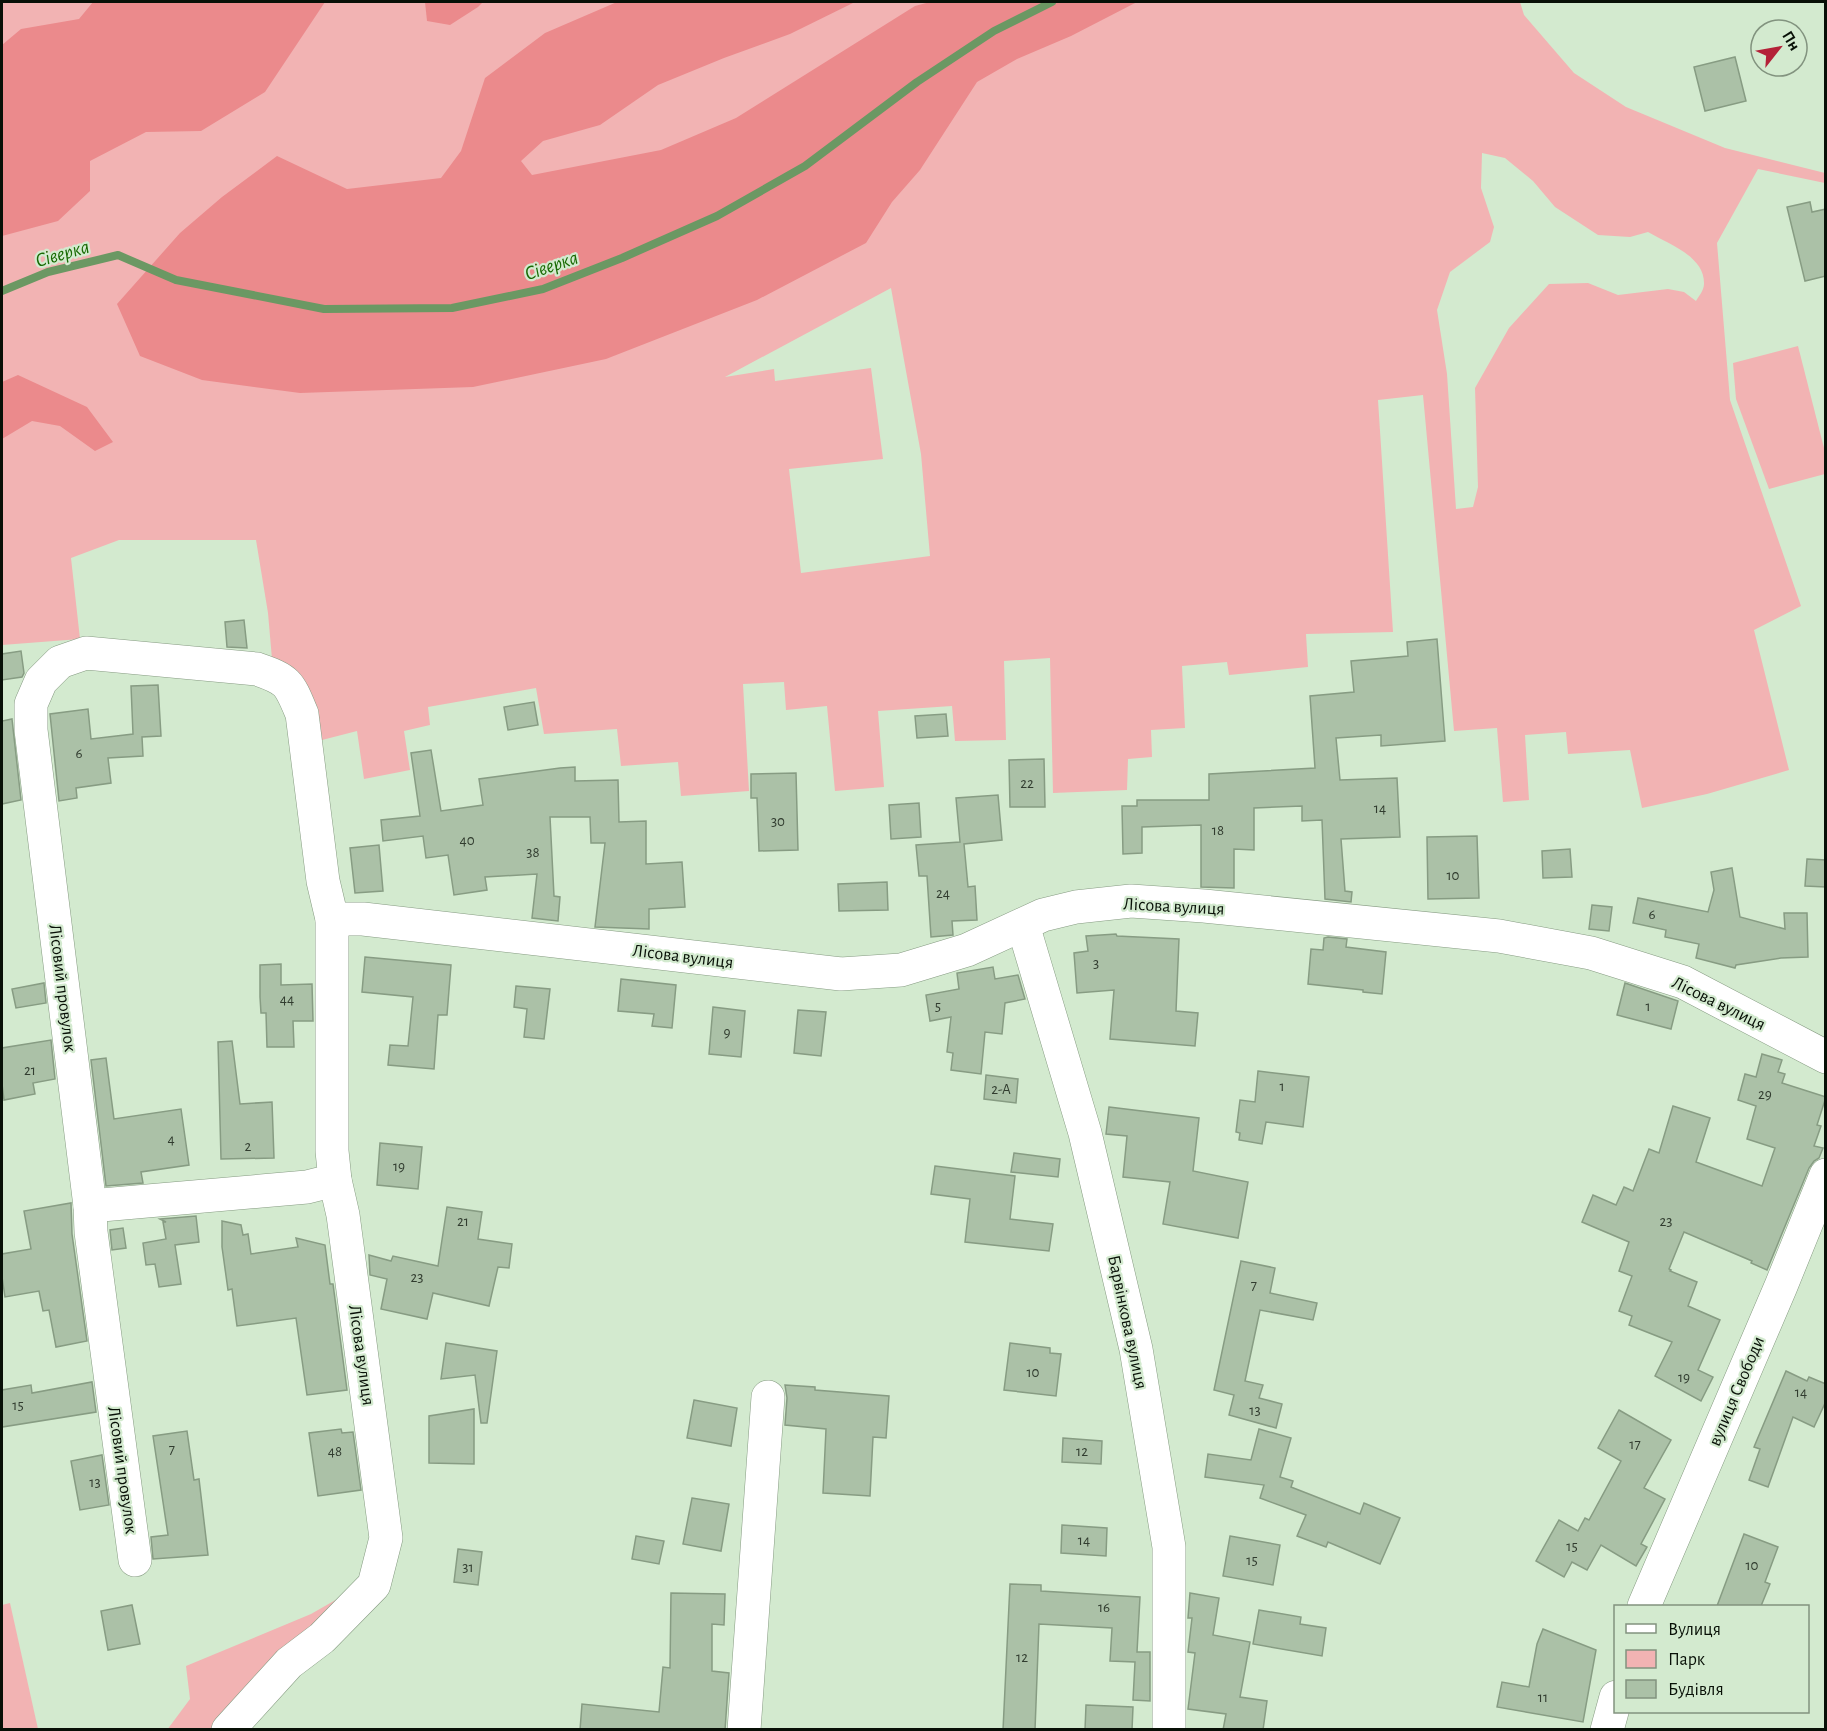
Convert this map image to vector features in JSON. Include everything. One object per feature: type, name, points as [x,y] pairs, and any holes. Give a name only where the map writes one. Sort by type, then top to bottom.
[{"type":"street","name":"Лісовий провулок","points":[[135,1560],[90,1232],[90,1206],[31,730],[31,704],[41,681],[60,662],[86,653],[257,669],[281,677],[291,688]]},
{"type":"street","name":"Лісова вулиця","points":[[228,1730],[289,1663],[322,1638],[374,1585],[387,1538],[343,1215],[335,1180],[332,1151],[332,919],[323,881],[302,714],[291,688]]},
{"type":"street","name":"Лісова вулиця","points":[[332,919],[363,919],[841,974],[901,970],[967,950],[1043,915],[1076,906],[1131,901],[1204,906],[1499,936],[1591,953],[1683,982],[1826,1057]]},
{"type":"street","name":"Барвінкова вулиця","points":[[1023,925],[1085,1133],[1136,1349],[1169,1547],[1169,1730]]},
{"type":"street","name":"вулиця Свободи","points":[[1644,1605],[1826,1175]]},
{"type":"street","points":[[90,1206],[307,1187],[335,1180]]},
{"type":"street","points":[[744,1730],[768,1397]]},
{"type":"street","points":[[1607,1730],[1614,1704]]},
{"type":"green space","points":[[2,2],[1520,2],[1524,15],[1574,73],[1626,107],[1725,148],[1825,173],[1825,183],[1758,169],[1717,243],[1730,400],[1801,606],[1754,630],[1789,770],[1707,794],[1642,808],[1630,750],[1568,754],[1566,732],[1525,735],[1529,800],[1503,802],[1497,728],[1454,731],[1423,395],[1378,400],[1393,632],[1306,634],[1308,667],[1229,675],[1227,662],[1182,666],[1185,728],[1151,730],[1152,757],[1128,759],[1127,790],[1053,793],[1050,658],[1004,661],[1006,740],[955,741],[952,706],[878,711],[884,787],[835,791],[827,706],[786,710],[784,682],[743,684],[749,791],[681,796],[678,762],[621,766],[617,729],[544,734],[536,688],[428,707],[430,725],[404,731],[410,770],[364,779],[357,731],[322,740],[316,704],[307,704],[272,659],[268,613],[256,540],[119,540],[71,558],[80,639],[2,645]],"holes":[[[1482,153],[1505,158],[1533,181],[1555,207],[1598,235],[1630,237],[1648,232],[1675,246],[1692,258],[1703,274],[1704,284],[1696,301],[1684,292],[1668,289],[1618,295],[1588,283],[1549,284],[1509,328],[1475,388],[1478,487],[1473,507],[1456,509],[1447,374],[1437,310],[1450,272],[1490,242],[1494,227],[1481,188]],[[891,288],[921,454],[930,556],[801,573],[789,469],[883,459],[871,368],[775,381],[774,369],[725,377]]]},
{"type":"green space","points":[[1798,346],[1825,452],[1825,474],[1769,489],[1736,399],[1733,363]]},
{"type":"green space","points":[[367,1582],[213,1729],[167,1730],[190,1699],[186,1666],[311,1614]]},
{"type":"green space","points":[[10,1603],[38,1729],[2,1729],[2,1605]]},
{"type":"shaded area","points":[[93,2],[325,2],[265,92],[201,131],[146,132],[90,161],[90,191],[58,221],[2,236],[2,45],[21,29],[79,19]]},
{"type":"shaded area","points":[[425,2],[483,2],[450,25],[427,21]]},
{"type":"shaded area","points":[[617,2],[855,2],[790,34],[658,85],[600,125],[543,141],[521,161],[532,175],[661,150],[736,118],[915,6],[930,2],[1137,2],[1071,36],[1017,59],[977,82],[920,170],[892,202],[866,243],[757,300],[606,359],[473,387],[300,393],[202,380],[140,356],[117,304],[180,233],[222,197],[277,156],[347,189],[441,178],[461,151],[485,78],[545,33]]},
{"type":"shaded area","points":[[18,375],[87,407],[113,442],[95,451],[60,426],[32,421],[2,439],[2,382]]},
{"type":"building","points":[[1735,57],[1746,101],[1705,111],[1694,67]]},
{"type":"building","points":[[1810,202],[1812,212],[1826,209],[1826,276],[1805,281],[1787,207]]},
{"type":"building","points":[[244,620],[247,648],[227,647],[225,622]]},
{"type":"building","points":[[1437,639],[1445,741],[1381,746],[1381,735],[1336,738],[1340,780],[1397,778],[1400,837],[1341,839],[1345,891],[1352,892],[1351,902],[1325,899],[1322,820],[1302,821],[1302,806],[1254,808],[1254,850],[1234,849],[1234,888],[1201,887],[1201,825],[1142,827],[1142,853],[1123,854],[1122,806],[1137,806],[1137,800],[1209,800],[1209,774],[1315,768],[1310,696],[1354,692],[1351,661],[1408,656],[1407,642]]},
{"type":"building","points":[[21,651],[24,673],[22,677],[2,680],[2,654]]},
{"type":"building","points":[[158,685],[161,736],[142,737],[143,756],[108,758],[111,783],[76,788],[77,798],[59,801],[50,714],[88,709],[91,739],[133,734],[131,686]]},
{"type":"building","points":[[534,702],[538,725],[508,730],[504,707]]},
{"type":"building","points":[[946,714],[948,736],[917,738],[915,716]]},
{"type":"building","points":[[12,719],[21,800],[2,804],[2,721]]},
{"type":"building","points":[[431,750],[441,811],[483,805],[479,779],[575,767],[575,781],[618,780],[619,822],[646,821],[646,864],[682,862],[685,907],[649,909],[649,929],[595,927],[605,843],[591,843],[590,817],[550,817],[554,896],[560,897],[558,921],[532,918],[537,874],[485,877],[487,890],[454,895],[448,855],[426,858],[423,836],[383,841],[381,820],[420,816],[411,753]]},
{"type":"building","points":[[1044,759],[1045,807],[1010,807],[1009,760]]},
{"type":"building","points":[[796,773],[798,850],[759,851],[757,798],[751,798],[751,774]]},
{"type":"building","points":[[998,795],[1002,840],[964,844],[968,887],[975,886],[977,920],[952,921],[953,935],[931,937],[927,876],[919,876],[916,845],[960,842],[956,798]]},
{"type":"building","points":[[919,803],[921,837],[891,839],[889,805]]},
{"type":"building","points":[[1477,836],[1479,898],[1428,899],[1427,837]]},
{"type":"building","points":[[379,845],[383,891],[355,893],[350,848]]},
{"type":"building","points":[[1570,849],[1572,877],[1543,878],[1542,851]]},
{"type":"building","points":[[1807,859],[1826,860],[1826,887],[1805,886]]},
{"type":"building","points":[[1732,868],[1740,917],[1785,929],[1784,913],[1807,913],[1808,957],[1781,958],[1736,965],[1735,968],[1696,958],[1699,944],[1665,937],[1666,930],[1633,923],[1638,898],[1708,912],[1714,890],[1711,872]]},
{"type":"building","points":[[887,882],[888,910],[839,911],[838,884]]},
{"type":"building","points":[[1592,905],[1612,907],[1609,931],[1589,929]]},
{"type":"building","points":[[1116,934],[1117,936],[1179,939],[1176,1011],[1198,1013],[1195,1046],[1110,1039],[1114,990],[1077,993],[1074,953],[1088,951],[1086,936]]},
{"type":"building","points":[[1324,938],[1347,939],[1346,947],[1386,952],[1382,994],[1308,984],[1311,949],[1323,950]]},
{"type":"building","points":[[365,957],[451,965],[447,1015],[438,1015],[434,1069],[388,1065],[390,1045],[408,1046],[413,997],[362,992]]},
{"type":"building","points":[[281,964],[281,985],[312,984],[313,1021],[293,1021],[294,1047],[267,1047],[266,1013],[261,1013],[260,965]]},
{"type":"building","points":[[993,967],[995,979],[1018,975],[1025,999],[1005,1003],[1002,1034],[985,1032],[981,1074],[951,1070],[953,1053],[947,1052],[951,1017],[930,1021],[926,995],[959,989],[957,973]]},
{"type":"building","points":[[621,979],[676,985],[672,1028],[652,1026],[654,1014],[618,1011]]},
{"type":"building","points":[[44,983],[46,1003],[16,1008],[12,989]]},
{"type":"building","points":[[1625,983],[1678,1001],[1671,1029],[1617,1015]]},
{"type":"building","points":[[516,986],[550,989],[544,1039],[524,1037],[527,1009],[514,1007]]},
{"type":"building","points":[[713,1007],[745,1011],[741,1057],[709,1054]]},
{"type":"building","points":[[798,1010],[826,1012],[821,1056],[794,1053]]},
{"type":"building","points":[[51,1040],[55,1079],[33,1083],[35,1094],[4,1100],[2,1048]]},
{"type":"building","points":[[232,1041],[240,1104],[272,1102],[274,1158],[221,1159],[218,1042]]},
{"type":"building","points":[[1762,1054],[1782,1060],[1778,1072],[1785,1074],[1782,1083],[1826,1097],[1817,1125],[1821,1126],[1814,1146],[1823,1148],[1819,1158],[1809,1168],[1767,1270],[1751,1263],[1752,1261],[1684,1232],[1669,1269],[1697,1282],[1688,1306],[1720,1320],[1698,1370],[1713,1377],[1701,1401],[1655,1376],[1672,1342],[1629,1325],[1632,1316],[1619,1311],[1632,1276],[1619,1271],[1629,1242],[1582,1222],[1593,1195],[1616,1205],[1624,1187],[1633,1191],[1649,1149],[1659,1153],[1673,1106],[1710,1118],[1696,1162],[1762,1186],[1775,1148],[1747,1139],[1756,1106],[1738,1100],[1745,1074],[1756,1077]]},
{"type":"building","points":[[106,1058],[114,1119],[181,1109],[189,1165],[141,1172],[143,1183],[106,1186],[91,1060]]},
{"type":"building","points":[[1258,1071],[1309,1077],[1303,1127],[1266,1122],[1262,1144],[1239,1140],[1240,1133],[1236,1132],[1240,1100],[1255,1102]]},
{"type":"building","points":[[986,1075],[1018,1079],[1016,1103],[984,1099]]},
{"type":"building","points":[[1109,1107],[1199,1118],[1193,1171],[1248,1182],[1238,1238],[1163,1224],[1170,1182],[1123,1177],[1127,1136],[1106,1134]]},
{"type":"building","points":[[380,1143],[422,1147],[418,1189],[377,1185]]},
{"type":"building","points":[[1014,1153],[1060,1159],[1058,1177],[1011,1172]]},
{"type":"building","points":[[935,1166],[1015,1176],[1010,1219],[1053,1224],[1049,1251],[965,1242],[970,1199],[931,1194]]},
{"type":"building","points":[[71,1203],[72,1234],[87,1341],[56,1347],[49,1310],[43,1311],[39,1291],[5,1297],[2,1254],[31,1249],[24,1211]]},
{"type":"building","points":[[447,1207],[482,1212],[478,1239],[512,1244],[509,1268],[498,1267],[489,1306],[433,1293],[427,1319],[381,1309],[387,1279],[370,1275],[369,1255],[391,1261],[393,1256],[438,1266]]},
{"type":"building","points":[[196,1216],[199,1242],[175,1245],[181,1284],[159,1287],[155,1264],[146,1265],[143,1243],[166,1239],[163,1222],[166,1222],[160,1219]]},
{"type":"building","points":[[222,1221],[241,1225],[243,1235],[248,1234],[251,1254],[298,1247],[296,1238],[325,1245],[330,1284],[333,1284],[347,1390],[307,1395],[296,1318],[237,1326],[232,1289],[228,1290],[222,1247]]},
{"type":"building","points":[[123,1228],[126,1248],[112,1250],[110,1230]]},
{"type":"building","points":[[1241,1261],[1275,1268],[1270,1293],[1317,1303],[1313,1320],[1260,1310],[1245,1381],[1263,1385],[1259,1398],[1282,1404],[1276,1428],[1229,1415],[1234,1395],[1214,1390]]},
{"type":"building","points":[[446,1343],[497,1351],[487,1423],[481,1423],[475,1375],[441,1379]]},
{"type":"building","points":[[1010,1343],[1050,1348],[1050,1353],[1061,1354],[1056,1396],[1004,1390]]},
{"type":"building","points":[[1786,1371],[1807,1381],[1809,1377],[1826,1384],[1826,1401],[1814,1427],[1793,1417],[1768,1487],[1749,1480],[1760,1449],[1754,1447]]},
{"type":"building","points":[[92,1382],[96,1412],[2,1427],[2,1390],[31,1385],[32,1393]]},
{"type":"building","points":[[785,1385],[815,1387],[815,1390],[889,1396],[886,1438],[873,1437],[870,1496],[823,1493],[826,1429],[785,1425],[787,1398]]},
{"type":"building","points":[[694,1400],[737,1408],[731,1446],[687,1438]]},
{"type":"building","points":[[474,1409],[474,1464],[429,1463],[429,1416]]},
{"type":"building","points":[[1619,1410],[1671,1440],[1644,1488],[1665,1499],[1641,1544],[1647,1547],[1636,1566],[1601,1545],[1587,1570],[1572,1562],[1564,1577],[1536,1561],[1559,1520],[1578,1531],[1585,1518],[1589,1520],[1621,1461],[1598,1448]]},
{"type":"building","points":[[341,1429],[342,1433],[353,1432],[361,1490],[318,1496],[309,1433]]},
{"type":"building","points":[[1259,1429],[1291,1438],[1280,1477],[1293,1481],[1291,1487],[1360,1514],[1364,1503],[1400,1518],[1380,1564],[1328,1542],[1326,1547],[1297,1536],[1306,1515],[1260,1498],[1264,1485],[1205,1477],[1208,1454],[1251,1460]]},
{"type":"building","points":[[187,1431],[194,1480],[199,1479],[208,1555],[153,1559],[151,1537],[168,1535],[153,1436]]},
{"type":"building","points":[[1063,1438],[1102,1441],[1101,1464],[1062,1462]]},
{"type":"building","points":[[102,1455],[109,1505],[80,1510],[71,1461]]},
{"type":"building","points":[[692,1498],[729,1504],[721,1551],[683,1544]]},
{"type":"building","points":[[1062,1525],[1107,1528],[1106,1556],[1061,1553]]},
{"type":"building","points":[[1744,1534],[1778,1547],[1765,1582],[1770,1584],[1761,1605],[1717,1605]]},
{"type":"building","points":[[636,1536],[664,1541],[659,1564],[632,1559]]},
{"type":"building","points":[[1230,1536],[1280,1545],[1273,1585],[1223,1576]]},
{"type":"building","points":[[458,1549],[482,1552],[478,1585],[454,1582]]},
{"type":"building","points":[[1010,1584],[1041,1585],[1041,1591],[1140,1597],[1137,1652],[1150,1652],[1150,1701],[1133,1700],[1135,1662],[1110,1661],[1112,1628],[1039,1624],[1035,1730],[1003,1730]]},
{"type":"building","points":[[671,1593],[725,1594],[724,1625],[712,1624],[712,1671],[729,1673],[725,1730],[580,1730],[582,1704],[659,1712],[663,1667],[670,1668]]},
{"type":"building","points":[[1190,1593],[1219,1598],[1213,1635],[1250,1642],[1240,1697],[1267,1701],[1263,1730],[1223,1730],[1226,1714],[1188,1709],[1195,1653],[1188,1652],[1192,1618],[1188,1618]]},
{"type":"building","points":[[132,1605],[140,1644],[108,1650],[101,1611]]},
{"type":"building","points":[[1259,1610],[1301,1617],[1300,1624],[1326,1628],[1322,1656],[1253,1644]]},
{"type":"building","points":[[1543,1629],[1596,1650],[1583,1722],[1497,1707],[1502,1682],[1529,1687],[1537,1644]]},
{"type":"building","points":[[1086,1705],[1133,1707],[1132,1730],[1085,1730]]},
{"type":"waterway","name":"Сіверка","points":[[2,291],[48,272],[118,255],[176,280],[324,309],[452,308],[543,289],[622,258],[717,216],[805,166],[917,82],[994,31],[1052,2]]}]
